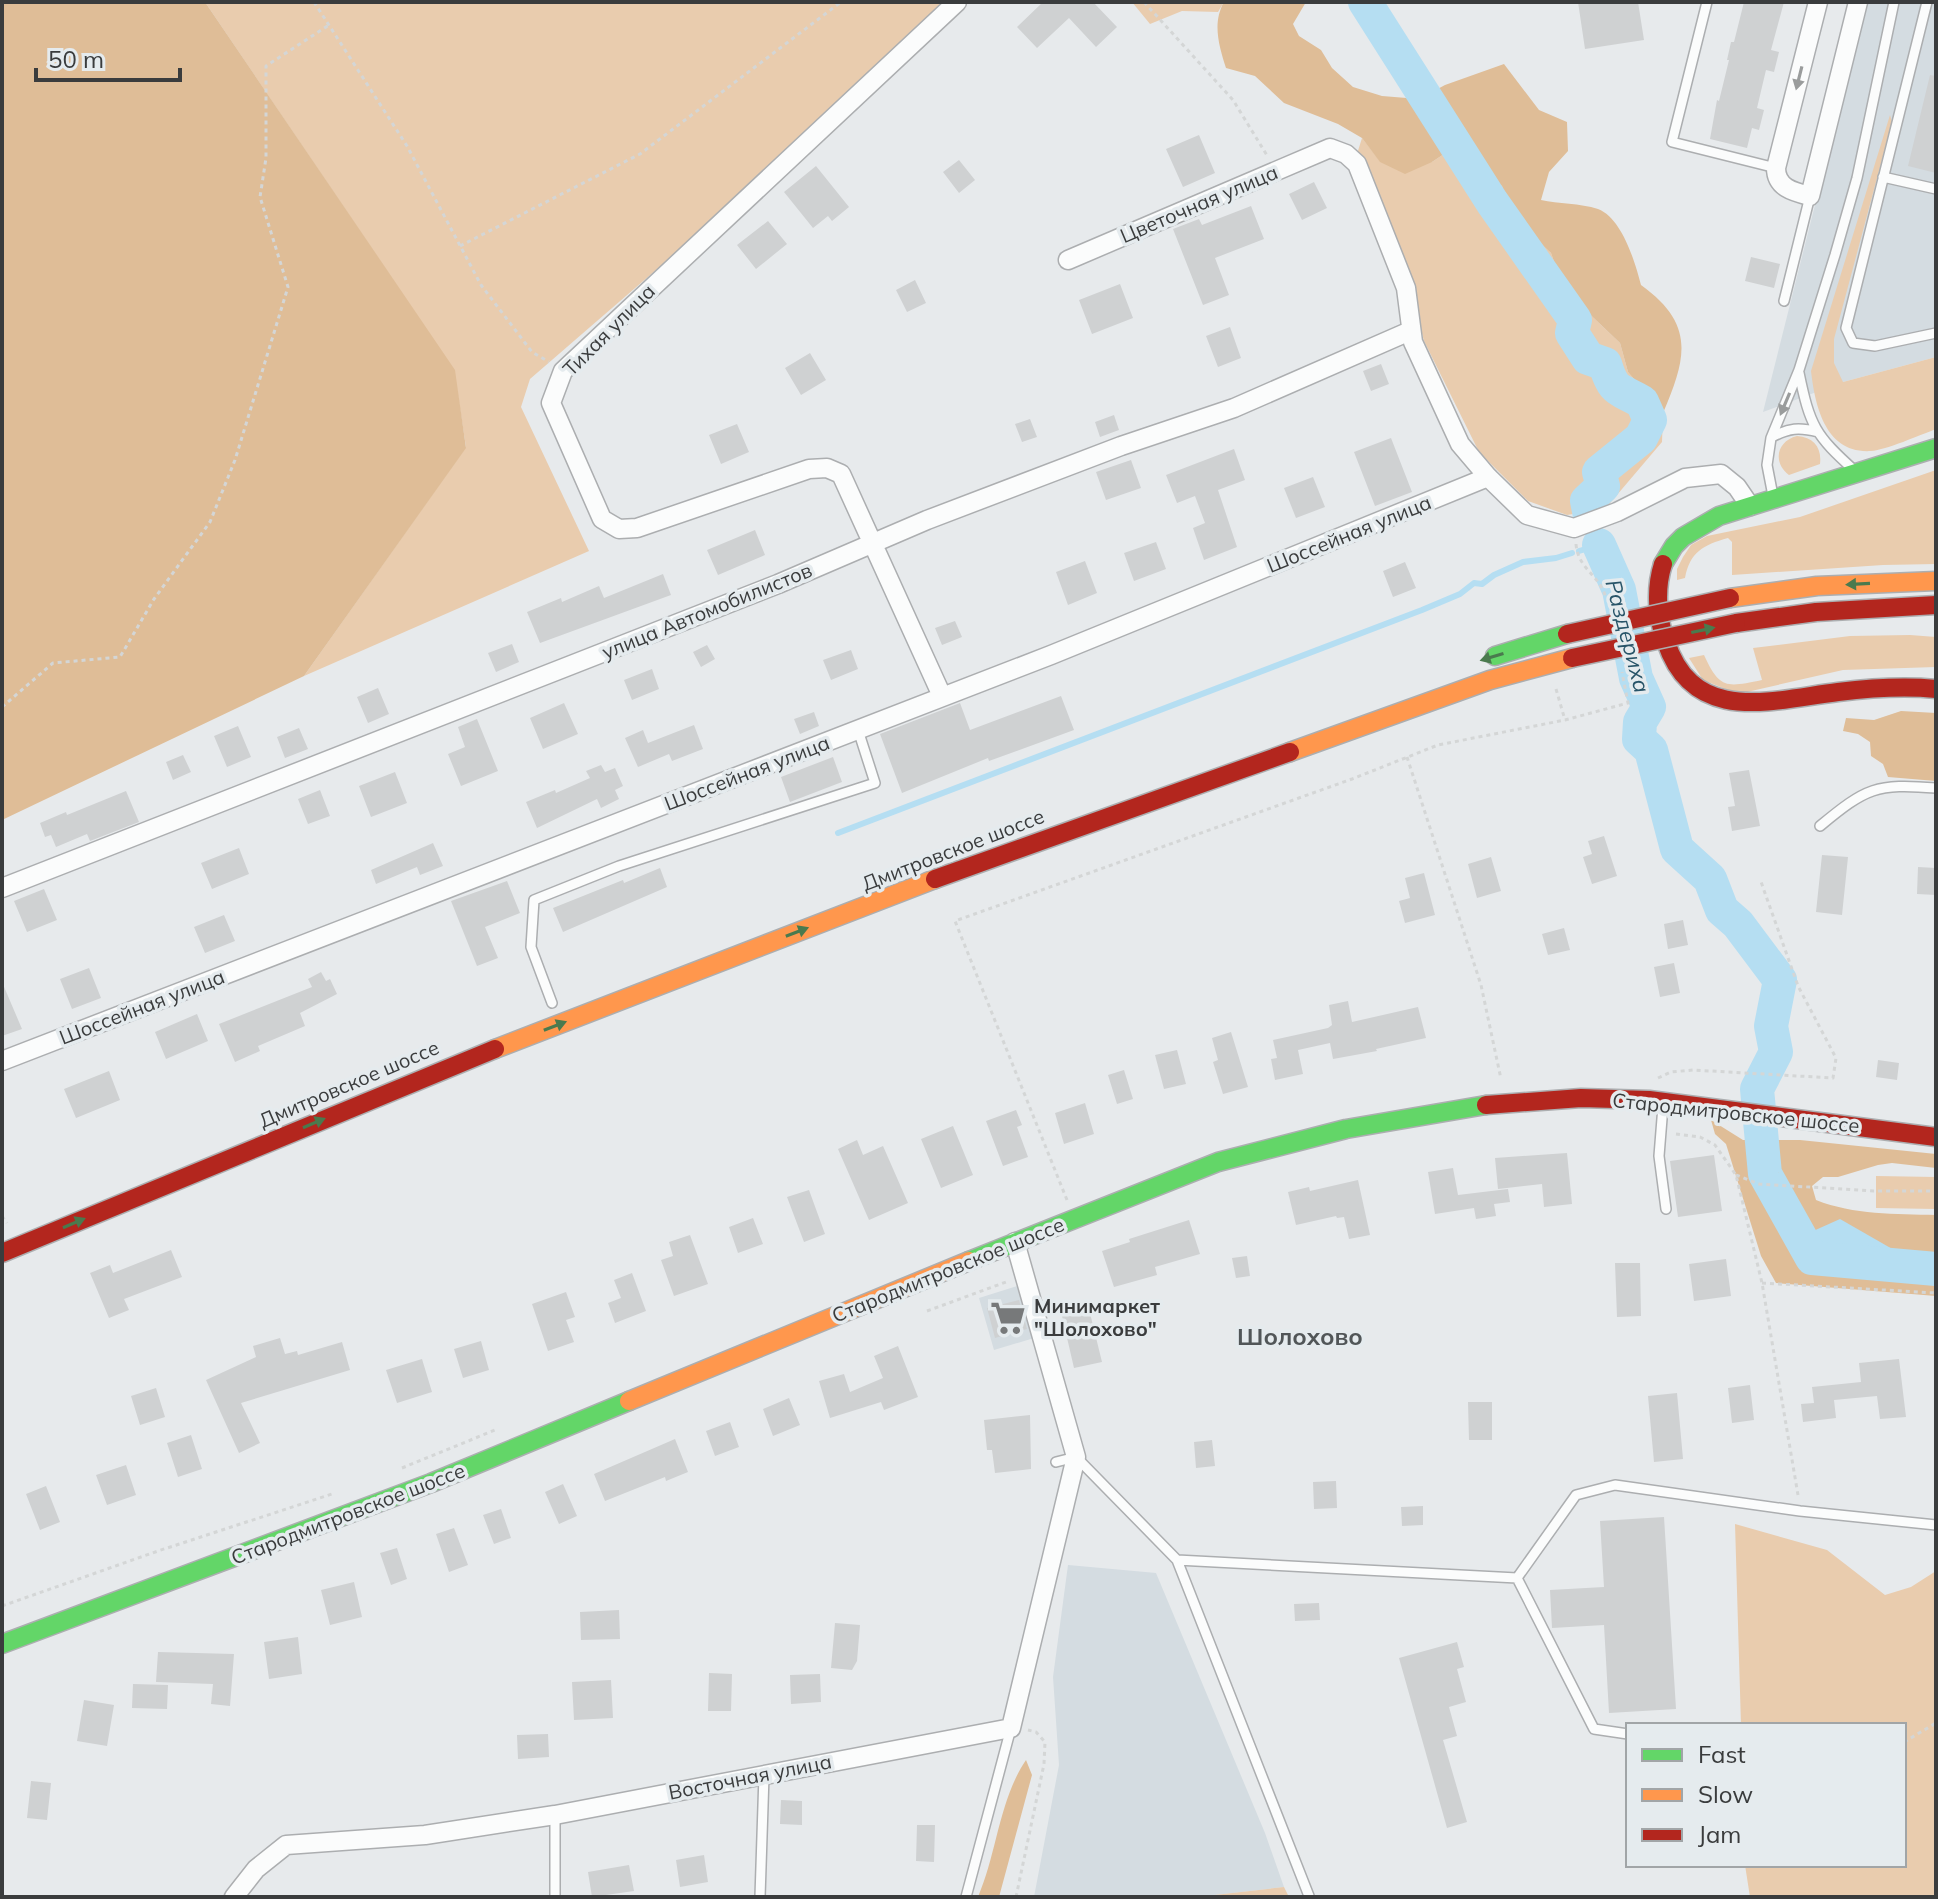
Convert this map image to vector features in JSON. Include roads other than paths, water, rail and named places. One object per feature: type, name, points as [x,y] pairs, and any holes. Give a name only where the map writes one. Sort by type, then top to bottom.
[{"type":"main road","points":[[1936,448],[1750,506],[1695,527],[1670,548],[1658,595],[1667,648],[1681,675],[1702,693],[1727,701],[1757,704],[1846,691],[1916,687],[1936,689]]},
{"type":"main road","points":[[1483,659],[1567,634],[1730,598],[1817,586],[1936,581]]},
{"type":"main road","name":"Дмитровское шоссе","points":[[2,1253],[437,1072],[927,882],[1490,680],[1572,658],[1736,623],[1816,612],[1936,605]]},
{"type":"main road","points":[[545,1006],[572,995]]},
{"type":"main road","name":"Стародмитровское шоссе","points":[[2,1644],[431,1483],[1015,1242],[1218,1162],[1346,1129],[1505,1102],[1581,1098],[1657,1101],[1936,1137]]},
{"type":"street","name":"Тихая улица","points":[[942,696],[841,474],[827,468],[809,469],[637,528],[619,529],[602,519],[551,403],[563,371],[957,2]]},
{"type":"street","points":[[1818,2],[1776,168],[1776,176],[1785,188],[1810,196],[1858,2]]},
{"type":"street","name":"Цветочная улица","points":[[1068,260],[1330,148],[1346,154],[1357,164],[1406,288],[1410,331]]},
{"type":"street","points":[[1410,331],[1460,444],[1527,515],[1574,528],[1617,512],[1685,478],[1721,474],[1737,487],[1750,506]]},
{"type":"street","name":"улица Автомобилистов","points":[[2,888],[778,584],[1106,451],[1234,408],[1410,331]]},
{"type":"street","name":"Шоссейная улица","points":[[2,1061],[1051,655],[1488,477]]},
{"type":"street","points":[[1011,1728],[1076,1457],[1015,1242]]},
{"type":"street","name":"Восточная улица","points":[[234,1897],[256,1869],[286,1845],[425,1835],[555,1815],[1011,1728]]},
{"type":"lane","points":[[1707,2],[1672,142],[1776,168]]},
{"type":"lane","points":[[1774,500],[1767,465],[1771,438],[1799,370],[1857,178],[1894,2]]},
{"type":"lane","points":[[1927,2],[1846,328],[1853,343],[1875,346],[1936,333]]},
{"type":"lane","points":[[1883,177],[1936,189]]},
{"type":"lane","points":[[1784,301],[1810,196]]},
{"type":"lane","points":[[1799,370],[1810,421],[1831,450],[1857,473]]},
{"type":"lane","points":[[1771,438],[1785,430],[1800,427],[1818,432]]},
{"type":"lane","points":[[545,1006],[531,947],[534,900],[619,866],[875,783],[858,730]]},
{"type":"lane","points":[[1820,826],[1852,799],[1878,788],[1895,784],[1936,788]]},
{"type":"lane","points":[[1657,1101],[1661,1133],[1659,1156],[1666,1209]]},
{"type":"lane","points":[[1056,1462],[1076,1457],[1177,1560],[1309,1896]]},
{"type":"lane","points":[[1517,1578],[1576,1495],[1615,1485],[1800,1511],[1936,1525]]},
{"type":"lane","points":[[1177,1560],[1517,1578]]},
{"type":"lane","points":[[1517,1578],[1594,1729],[1626,1734]]},
{"type":"lane","points":[[966,1897],[1011,1728]]},
{"type":"lane","points":[[760,1897],[764,1775]]},
{"type":"lane","points":[[555,1815],[555,1897]]},
{"type":"water","points":[[1840,1219],[1908,1258],[1915,1276],[1877,1280],[1815,1267],[1802,1246],[1811,1232]]},
{"type":"waterway","name":"Раздериха","points":[[1365,2],[1492,202],[1575,320],[1572,333],[1588,358],[1605,364],[1615,386],[1642,402],[1650,420],[1641,438],[1599,472],[1603,486],[1587,501],[1590,516]]},
{"type":"waterway","points":[[1579,551],[1599,545]]},
{"type":"waterway","name":"Раздериха","points":[[1599,545],[1619,590],[1636,678],[1649,707],[1640,722],[1639,739],[1651,750],[1677,849],[1710,879],[1722,910],[1738,924],[1780,980],[1771,1026],[1776,1052],[1757,1089],[1765,1174],[1812,1258],[1936,1269]]},
{"type":"waterway","points":[[838,833],[1422,610],[1523,562],[1572,553]]},
{"type":"place","name":"Минимаркет \"Шолохово\"","points":[[1008,1318]]},
{"type":"district","name":"Шолохово","points":[[1300,1337]]}]
